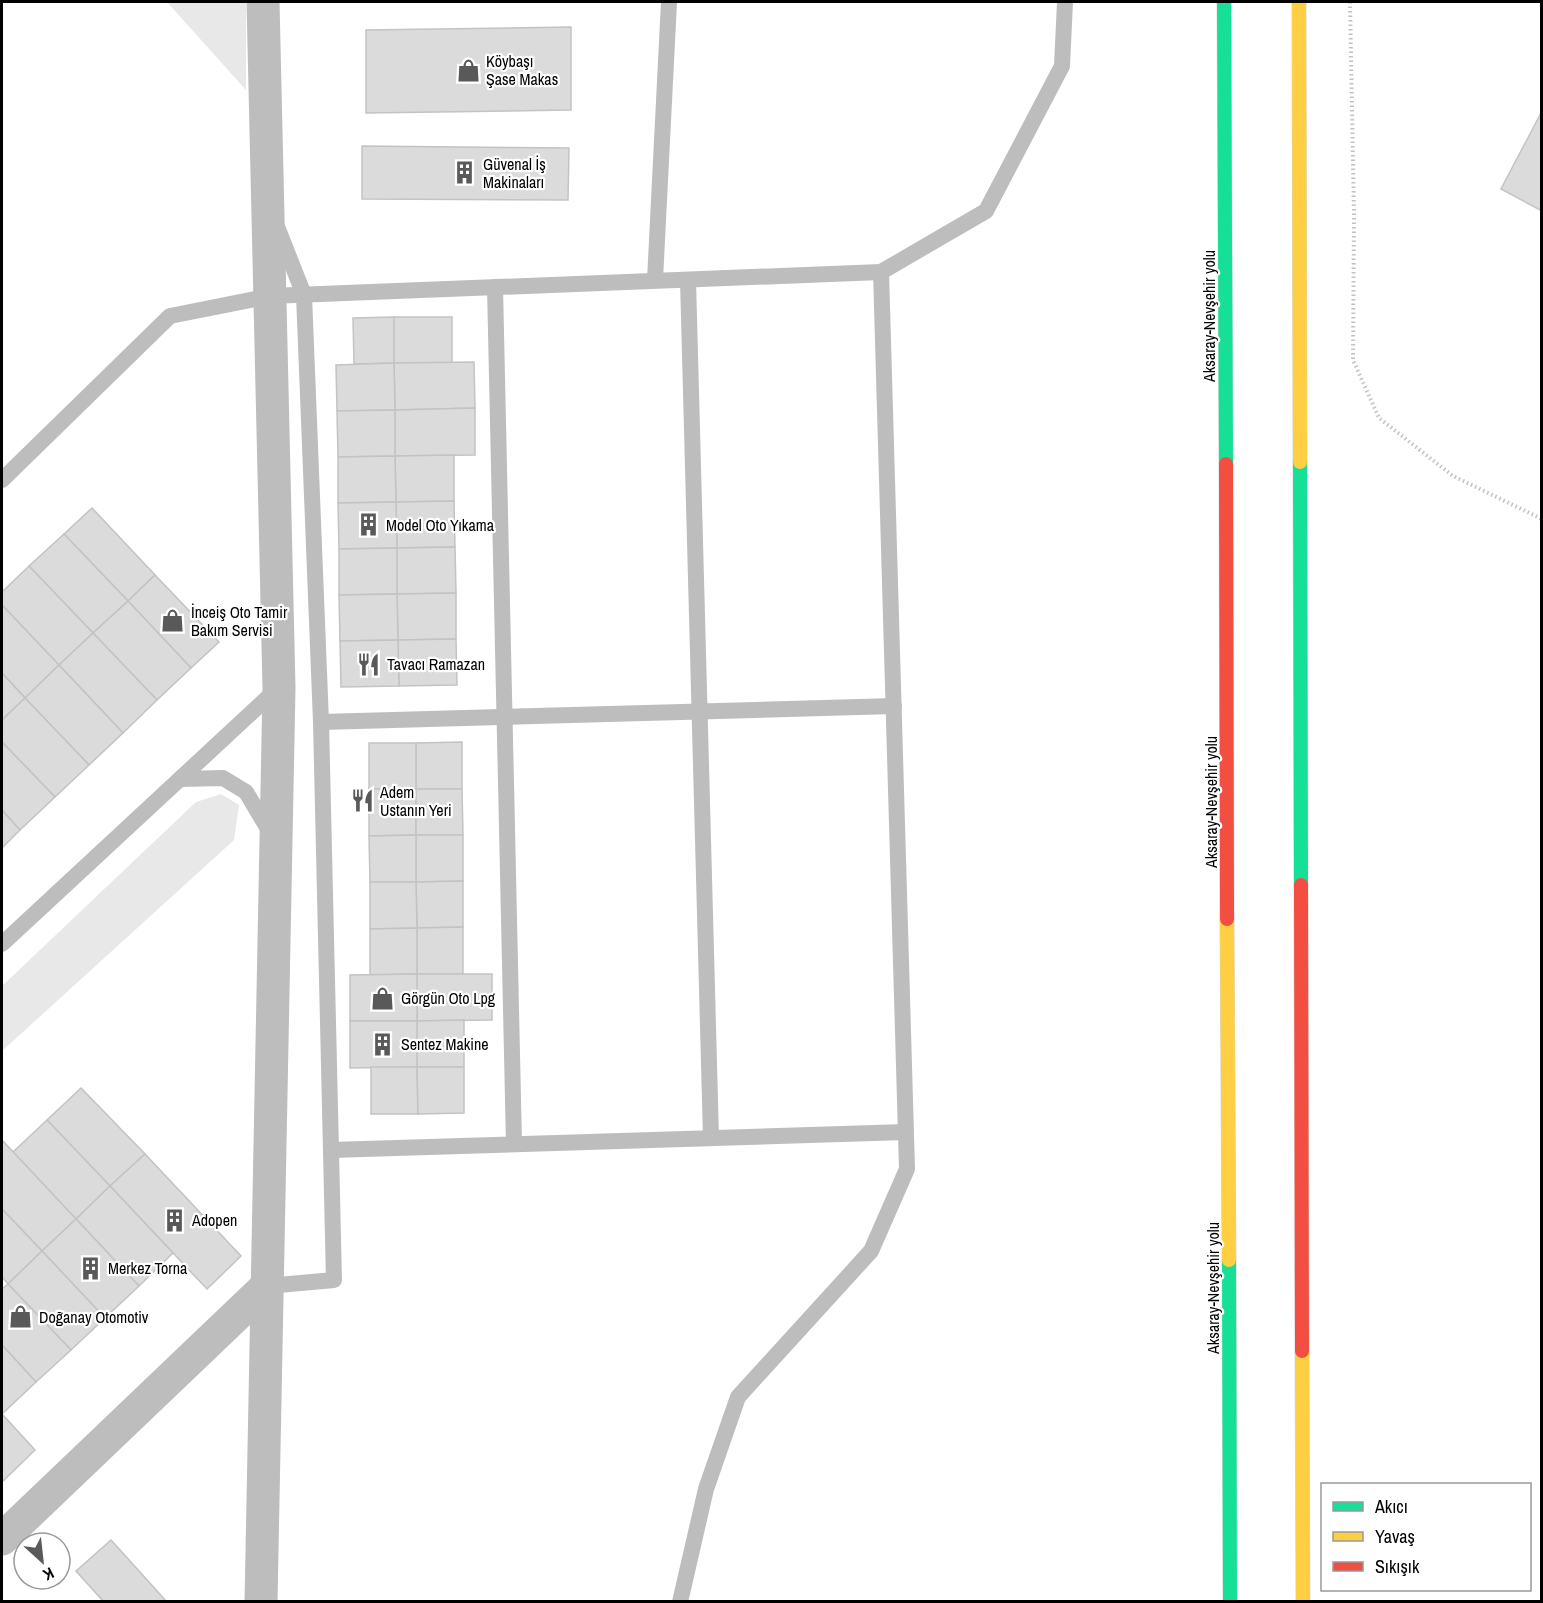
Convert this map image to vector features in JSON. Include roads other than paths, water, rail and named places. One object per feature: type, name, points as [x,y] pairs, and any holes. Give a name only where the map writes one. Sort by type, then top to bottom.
[{"type":"highway","name":"Aksaray-Nevşehir yolu","points":[[1224,2],[1230,1602]]},
{"type":"highway","points":[[1299,2],[1303,1602]]},
{"type":"street","points":[[261,1602],[279,688],[263,2]]},
{"type":"street","points":[[2,1539],[267,1286]]},
{"type":"lane","points":[[655,280],[669,2]]},
{"type":"lane","points":[[2,480],[170,316],[270,296],[881,272],[986,211],[1062,66],[1065,2]]},
{"type":"lane","points":[[267,204],[304,295],[321,722],[334,1280],[267,1286]]},
{"type":"lane","points":[[680,1602],[706,1489],[738,1397],[871,1251],[908,1169],[881,272]]},
{"type":"lane","points":[[688,280],[711,1138]]},
{"type":"lane","points":[[495,287],[514,1144]]},
{"type":"lane","points":[[2,944],[279,688]]},
{"type":"lane","points":[[321,722],[894,706]]},
{"type":"lane","points":[[180,779],[223,778],[246,792],[276,842]]},
{"type":"lane","points":[[331,1150],[906,1132]]},
{"type":"place","name":"Köybaşı Şase Makas","points":[[468,70]]},
{"type":"place","name":"Güvenal İş Makinaları","points":[[465,173]]},
{"type":"place","name":"Model Oto Yıkama","points":[[368,525]]},
{"type":"place","name":"İnceiş Oto Tamir Bakım Servisi","points":[[173,621]]},
{"type":"place","name":"Tavacı Ramazan","points":[[369,664]]},
{"type":"place","name":"Adem Ustanın Yeri","points":[[362,801]]},
{"type":"place","name":"Görgün Oto Lpg","points":[[383,998]]},
{"type":"place","name":"Sentez Makine","points":[[383,1044]]},
{"type":"place","name":"Adopen","points":[[174,1220]]},
{"type":"place","name":"Merkez Torna","points":[[90,1268]]},
{"type":"place","name":"Doğanay Otomotiv","points":[[21,1317]]}]
